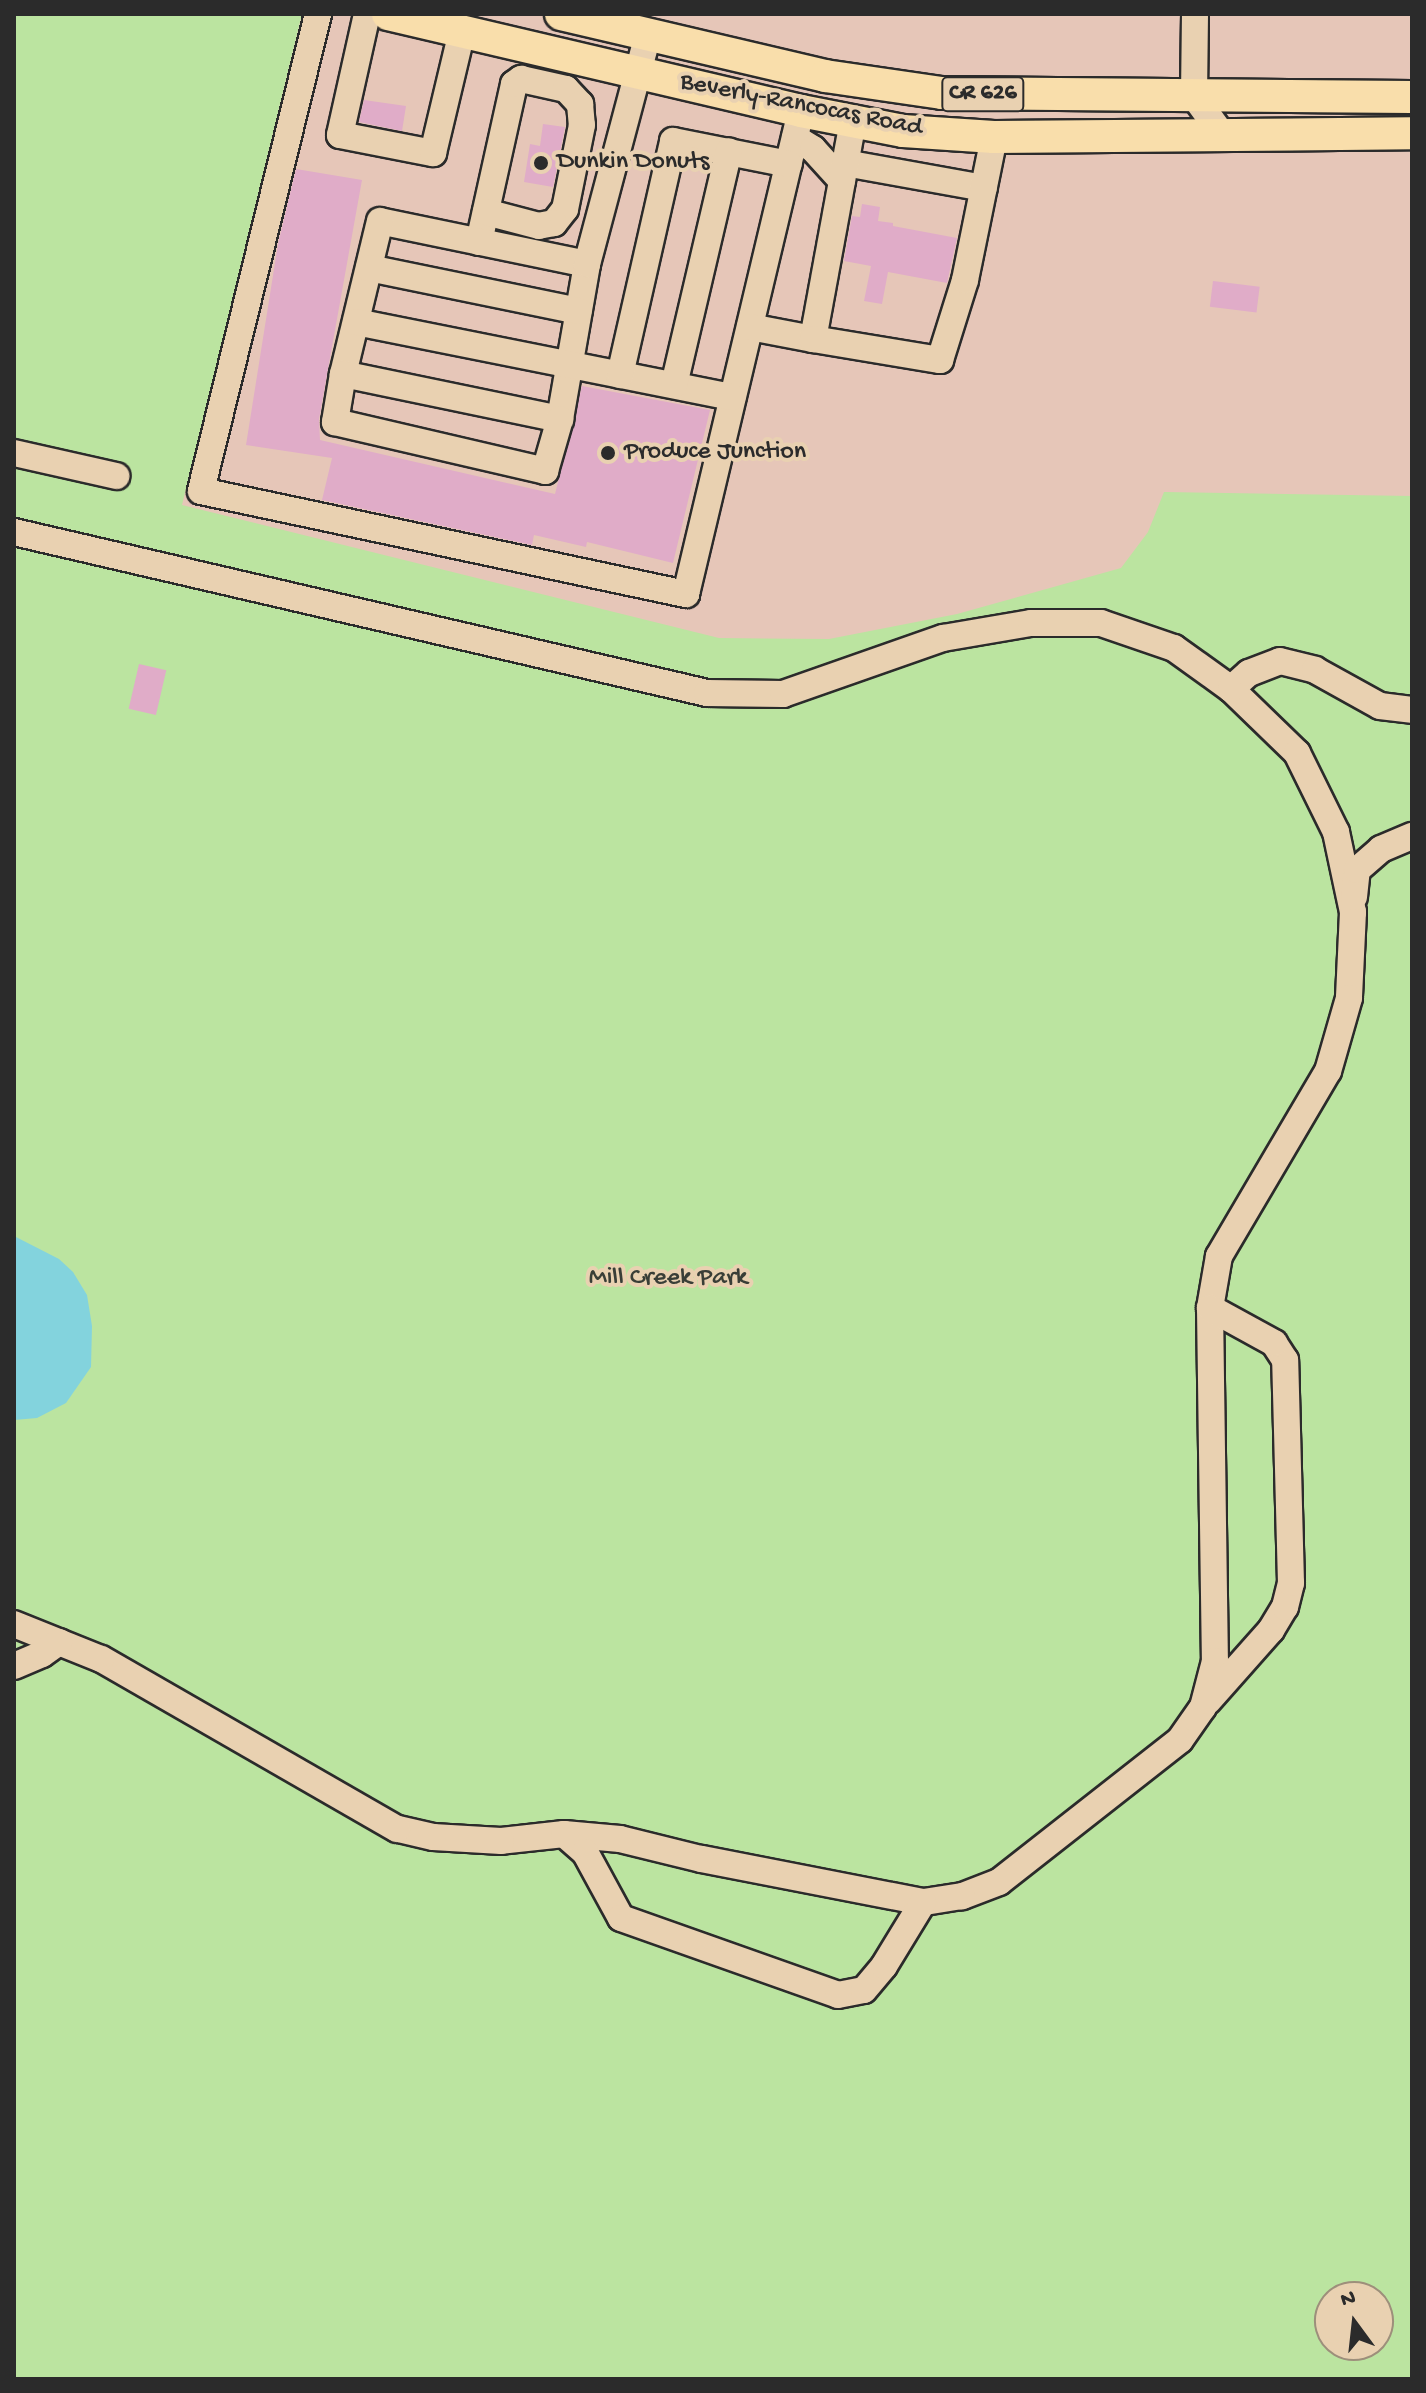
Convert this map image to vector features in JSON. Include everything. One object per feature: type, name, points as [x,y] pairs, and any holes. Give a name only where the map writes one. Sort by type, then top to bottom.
[{"type":"main road","name":"Beverly-Rancocas Road","points":[[388,14],[637,72],[798,125],[853,121],[903,131],[994,137],[1412,133]]},
{"type":"main road","name":"Beverly-Rancocas Road","points":[[561,14],[825,76],[942,93],[1412,97]]},
{"type":"street","points":[[318,14],[201,491],[686,594],[798,125]]},
{"type":"street","points":[[367,14],[340,135],[433,153],[462,31]]},
{"type":"street","points":[[1195,14],[1194,96],[1221,133]]},
{"type":"street","points":[[587,264],[380,221],[343,374],[335,422],[545,471],[560,419],[587,264],[648,34]]},
{"type":"street","points":[[479,242],[514,84],[521,79],[566,89],[580,104],[582,125],[565,209],[554,223],[539,226],[486,212]]},
{"type":"street","points":[[813,339],[853,121]]},
{"type":"street","points":[[798,125],[813,149],[844,172],[984,188]]},
{"type":"street","points":[[750,327],[940,360],[965,280],[994,137]]},
{"type":"street","points":[[620,375],[671,145],[677,140],[789,164]]},
{"type":"street","points":[[674,385],[729,151]]},
{"type":"street","points":[[369,268],[579,311]]},
{"type":"street","points":[[356,322],[733,397]]},
{"type":"street","points":[[343,374],[560,419]]},
{"type":"street","points":[[14,453],[116,476]]},
{"type":"street","points":[[14,532],[707,693],[783,694],[943,638],[1031,623],[1101,623],[1174,648],[1231,689],[1297,753],[1336,832],[1353,912]]},
{"type":"street","points":[[1231,689],[1249,673],[1280,661],[1315,670],[1380,706],[1412,710]]},
{"type":"street","points":[[1203,1707],[1215,1661],[1210,1308],[1219,1256],[1328,1071],[1349,998],[1357,870],[1381,849],[1412,836]]},
{"type":"street","points":[[14,1624],[101,1659],[397,1829],[433,1837],[501,1841],[564,1834],[620,1839],[701,1859],[923,1902],[962,1896],[999,1882],[1180,1740],[1203,1707],[1271,1630],[1285,1607],[1291,1583],[1285,1360],[1274,1343],[1210,1308]]},
{"type":"street","points":[[14,1666],[42,1654],[59,1642]]},
{"type":"street","points":[[564,1834],[585,1852],[606,1896],[621,1918],[838,1995],[864,1990],[884,1966],[923,1902]]},
{"type":"green space","name":"Mill Creek Park","points":[[14,14],[302,14],[182,505],[719,638],[829,639],[957,614],[1121,568],[1148,532],[1164,492],[1412,496],[1412,2379],[14,2379]]},
{"type":"water","points":[[14,1236],[59,1259],[73,1272],[87,1295],[92,1326],[91,1367],[66,1403],[37,1418],[14,1420]]},
{"type":"building","points":[[364,100],[406,106],[402,131],[359,122]]},
{"type":"building","points":[[543,124],[565,127],[553,187],[524,182],[530,144],[540,146]]},
{"type":"building","points":[[296,169],[362,180],[319,419],[320,440],[555,494],[582,386],[710,410],[673,563],[587,542],[586,547],[534,535],[532,545],[322,500],[332,458],[246,445],[278,244]]},
{"type":"building","points":[[862,204],[880,207],[878,221],[957,238],[947,283],[888,272],[882,304],[864,301],[871,266],[844,261],[852,216],[860,217]]},
{"type":"building","points":[[1213,281],[1260,287],[1256,313],[1210,307]]},
{"type":"building","points":[[139,664],[166,670],[156,715],[129,709]]},
{"type":"place","name":"Dunkin Donuts","points":[[541,163]]},
{"type":"place","name":"Produce Junction","points":[[608,453]]}]
